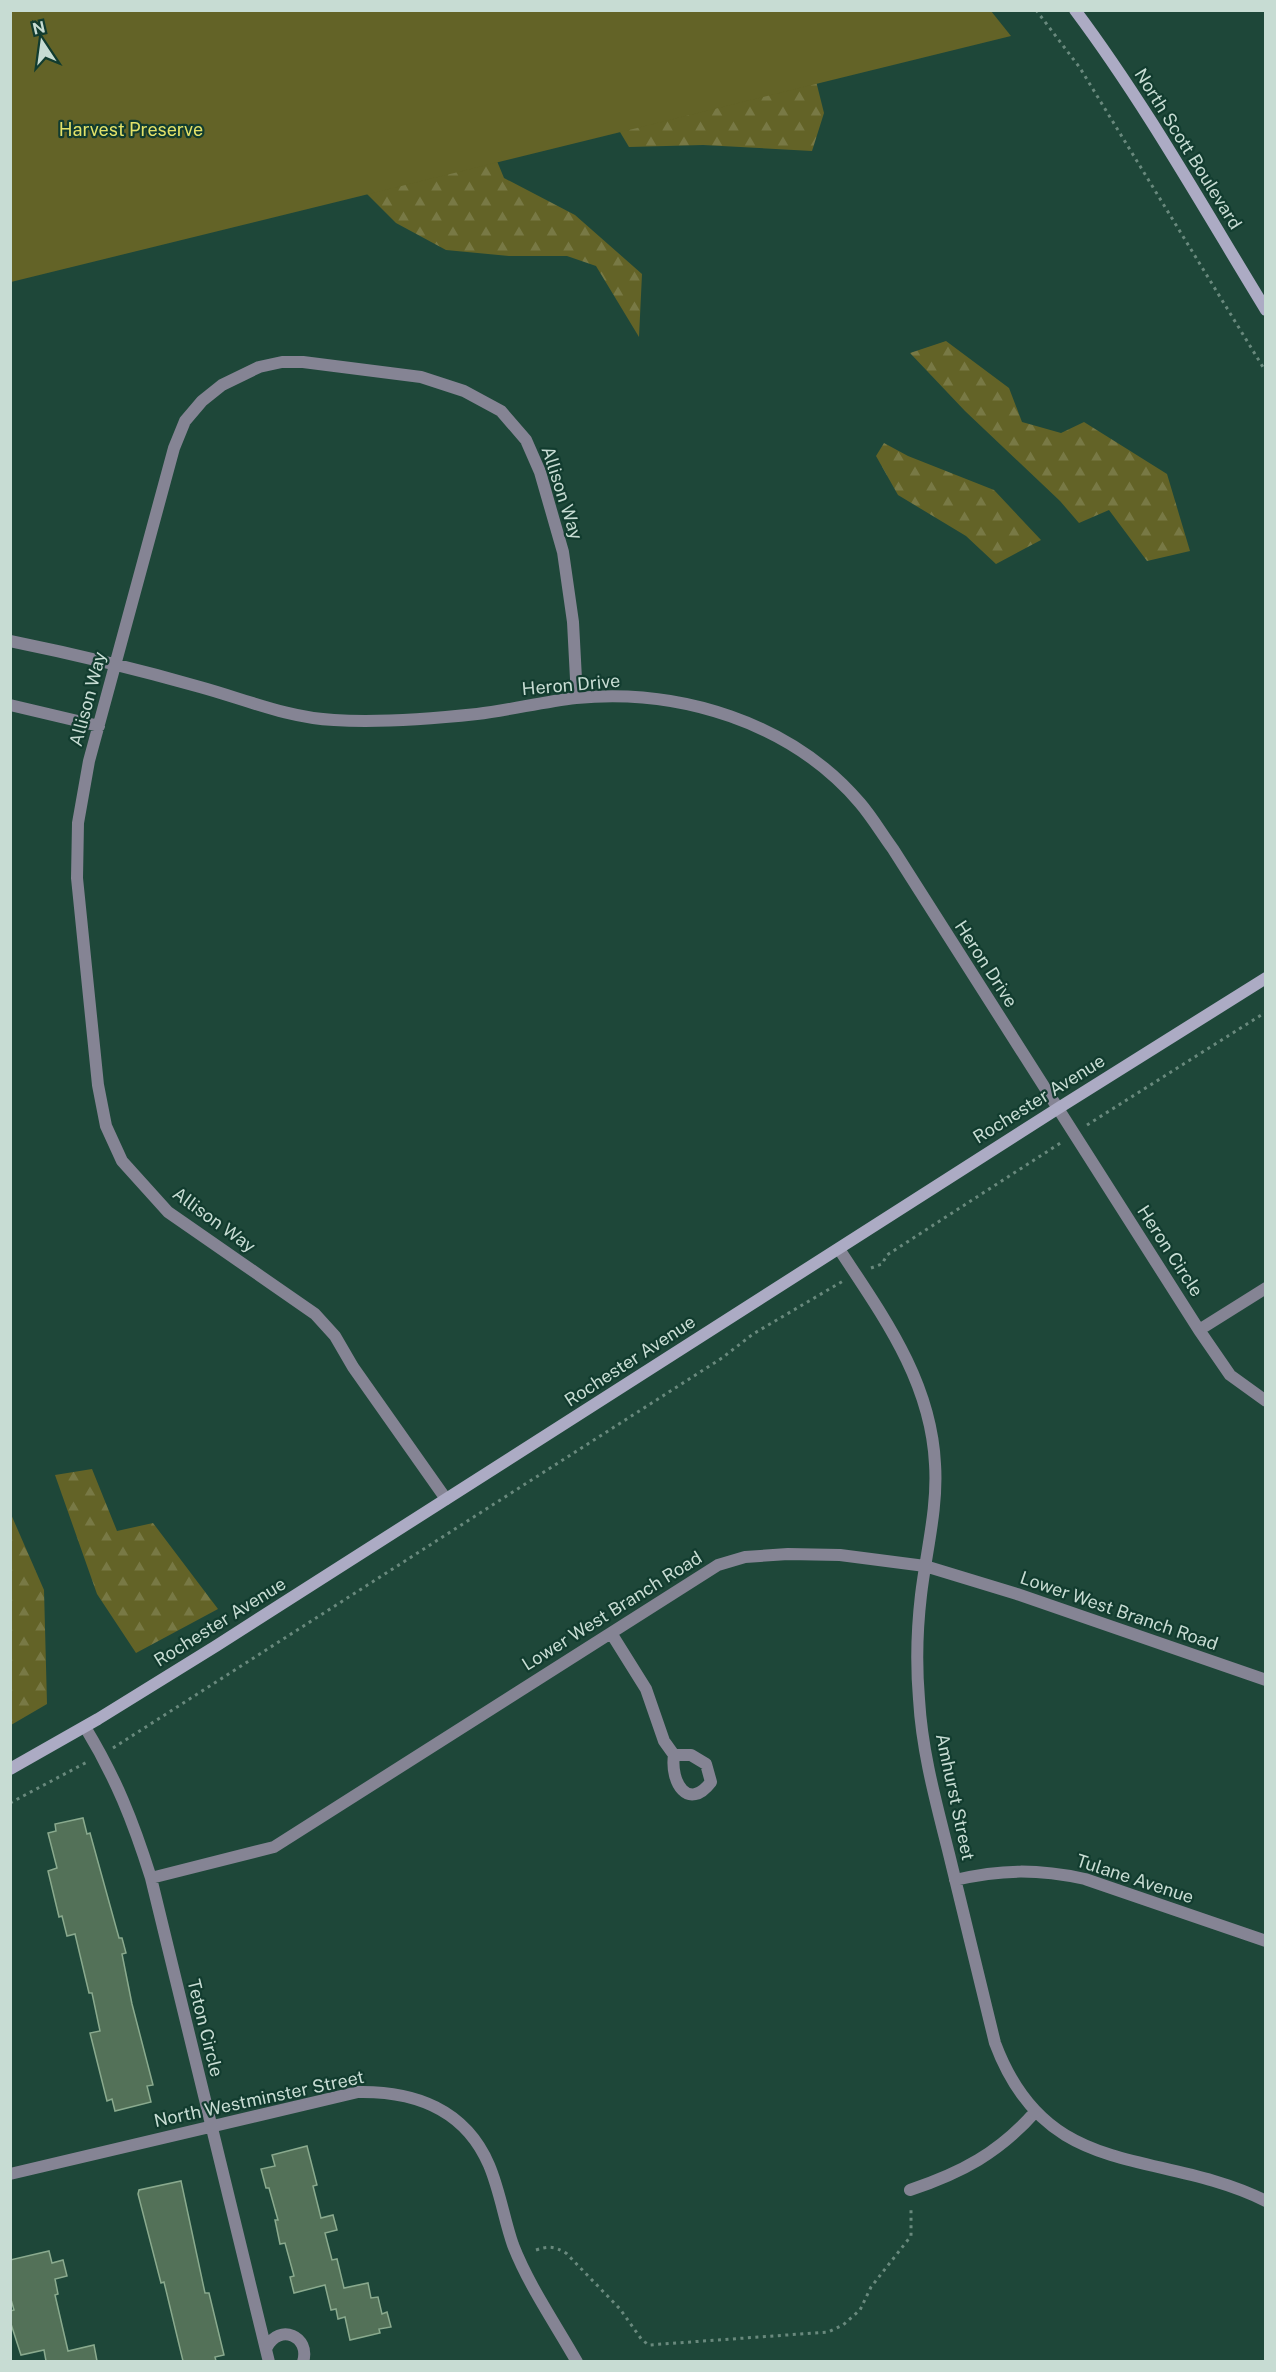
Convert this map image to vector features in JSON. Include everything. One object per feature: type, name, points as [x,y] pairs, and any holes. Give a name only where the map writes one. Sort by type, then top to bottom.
[{"type":"main road","name":"North Scott Boulevard","points":[[1075,10],[1134,95],[1266,310]]},
{"type":"main road","name":"Rochester Avenue","points":[[10,1769],[226,1640],[1058,1108],[1266,978]]},
{"type":"street","name":"Allison Way","points":[[446,1499],[353,1366],[335,1336],[322,1321],[297,1301],[168,1212],[122,1161],[106,1126],[98,1085],[77,878],[78,823],[89,761],[174,448],[185,421],[202,401],[222,385],[259,367],[282,362],[303,362],[421,377],[464,391],[501,411],[526,440],[540,472],[563,552],[573,622],[577,698]]},
{"type":"street","name":"Heron Drive","points":[[10,641],[116,663],[300,717],[376,721],[475,714],[577,698],[625,697],[674,702],[721,712],[765,730],[807,755],[860,803],[893,849],[1058,1108]]},
{"type":"street","points":[[10,705],[99,726]]},
{"type":"street","name":"Heron Circle","points":[[1058,1108],[1230,1375],[1266,1401]]},
{"type":"street","name":"Amhurst Street","points":[[839,1249],[894,1332],[908,1358],[923,1396],[930,1425],[935,1464],[935,1491],[918,1633],[919,1699],[927,1764],[995,2043],[1004,2068],[1018,2092],[1035,2112],[1069,2138],[1093,2150],[1221,2184],[1266,2201]]},
{"type":"street","points":[[1199,1330],[1266,1288]]},
{"type":"street","name":"Lower West Branch Road","points":[[151,1878],[274,1847],[718,1565],[745,1557],[788,1554],[840,1555],[925,1566],[1017,1594],[1266,1680]]},
{"type":"street","points":[[611,1633],[646,1689],[664,1741],[674,1755]]},
{"type":"street","name":"Teton Circle","points":[[85,1726],[102,1754],[132,1818],[151,1878],[269,2361]]},
{"type":"street","name":"Tulane Avenue","points":[[955,1880],[995,1872],[1024,1870],[1055,1873],[1085,1879],[1266,1941]]},
{"type":"street","name":"North Westminster Street","points":[[10,2174],[358,2092],[386,2092],[415,2098],[450,2115],[474,2139],[489,2164],[513,2244],[528,2279],[577,2361]]},
{"type":"street","points":[[910,2190],[945,2179],[972,2166],[1002,2145],[1035,2112]]},
{"type":"street","points":[[267,2347],[270,2341],[280,2334],[293,2334],[299,2338],[305,2348],[303,2361]]},
{"type":"path","points":[[1036,10],[1080,68],[1266,372]]},
{"type":"path","points":[[10,1803],[102,1754],[445,1537],[722,1358],[753,1334],[855,1274],[882,1264],[887,1255],[1266,1012]]},
{"type":"path","points":[[536,2250],[547,2246],[556,2247],[566,2253],[621,2309],[642,2340],[649,2345],[828,2332],[843,2325],[860,2310],[871,2287],[911,2236],[911,2209]]},
{"type":"green space","name":"Harvest Preserve","points":[[11,11],[991,11],[1011,36],[11,282]]},
{"type":"green space","points":[[226,11],[425,11],[439,33],[457,11],[633,11],[719,28],[809,53],[824,113],[812,151],[703,145],[629,147],[590,82],[522,81],[475,108],[504,178],[575,215],[642,274],[639,337],[596,266],[567,256],[509,256],[446,250],[396,223],[356,183],[390,129],[379,90],[348,75],[284,75],[247,59]]},
{"type":"green space","points":[[946,341],[1009,388],[1022,422],[1061,433],[1084,422],[1167,474],[1190,551],[1147,561],[1109,510],[1079,523],[1060,501],[965,411],[910,353]]},
{"type":"green space","points":[[884,443],[908,456],[994,490],[1041,540],[996,564],[966,536],[898,495],[876,456]]},
{"type":"green space","points":[[92,1469],[117,1531],[153,1523],[218,1609],[136,1653],[97,1594],[55,1475]]},
{"type":"green space","points":[[10,1512],[44,1590],[47,1704],[11,1725]]},
{"type":"building","points":[[83,1818],[87,1834],[90,1833],[119,1938],[122,1938],[126,1953],[122,1954],[132,2004],[153,2085],[147,2086],[151,2102],[115,2111],[112,2099],[107,2101],[90,2033],[100,2031],[92,1993],[89,1993],[75,1934],[67,1936],[62,1916],[59,1917],[48,1871],[57,1868],[48,1833],[56,1831],[55,1824]]},
{"type":"building","points":[[307,2146],[317,2185],[313,2186],[321,2218],[333,2215],[337,2230],[325,2233],[332,2260],[337,2259],[344,2288],[368,2283],[371,2298],[378,2297],[382,2314],[387,2312],[391,2327],[379,2329],[380,2333],[350,2340],[345,2317],[338,2319],[336,2309],[331,2310],[325,2285],[294,2293],[290,2277],[294,2276],[285,2243],[280,2244],[275,2220],[278,2220],[261,2169],[275,2166],[272,2155]]},
{"type":"building","points":[[181,2181],[205,2293],[209,2293],[224,2355],[215,2357],[216,2361],[183,2361],[164,2282],[161,2283],[138,2194],[139,2190]]},
{"type":"building","points":[[49,2251],[52,2263],[63,2260],[67,2276],[55,2279],[58,2294],[55,2295],[68,2351],[94,2345],[97,2361],[46,2361],[44,2350],[21,2355],[10,2321],[10,2311],[14,2310],[10,2296],[10,2260]]}]
